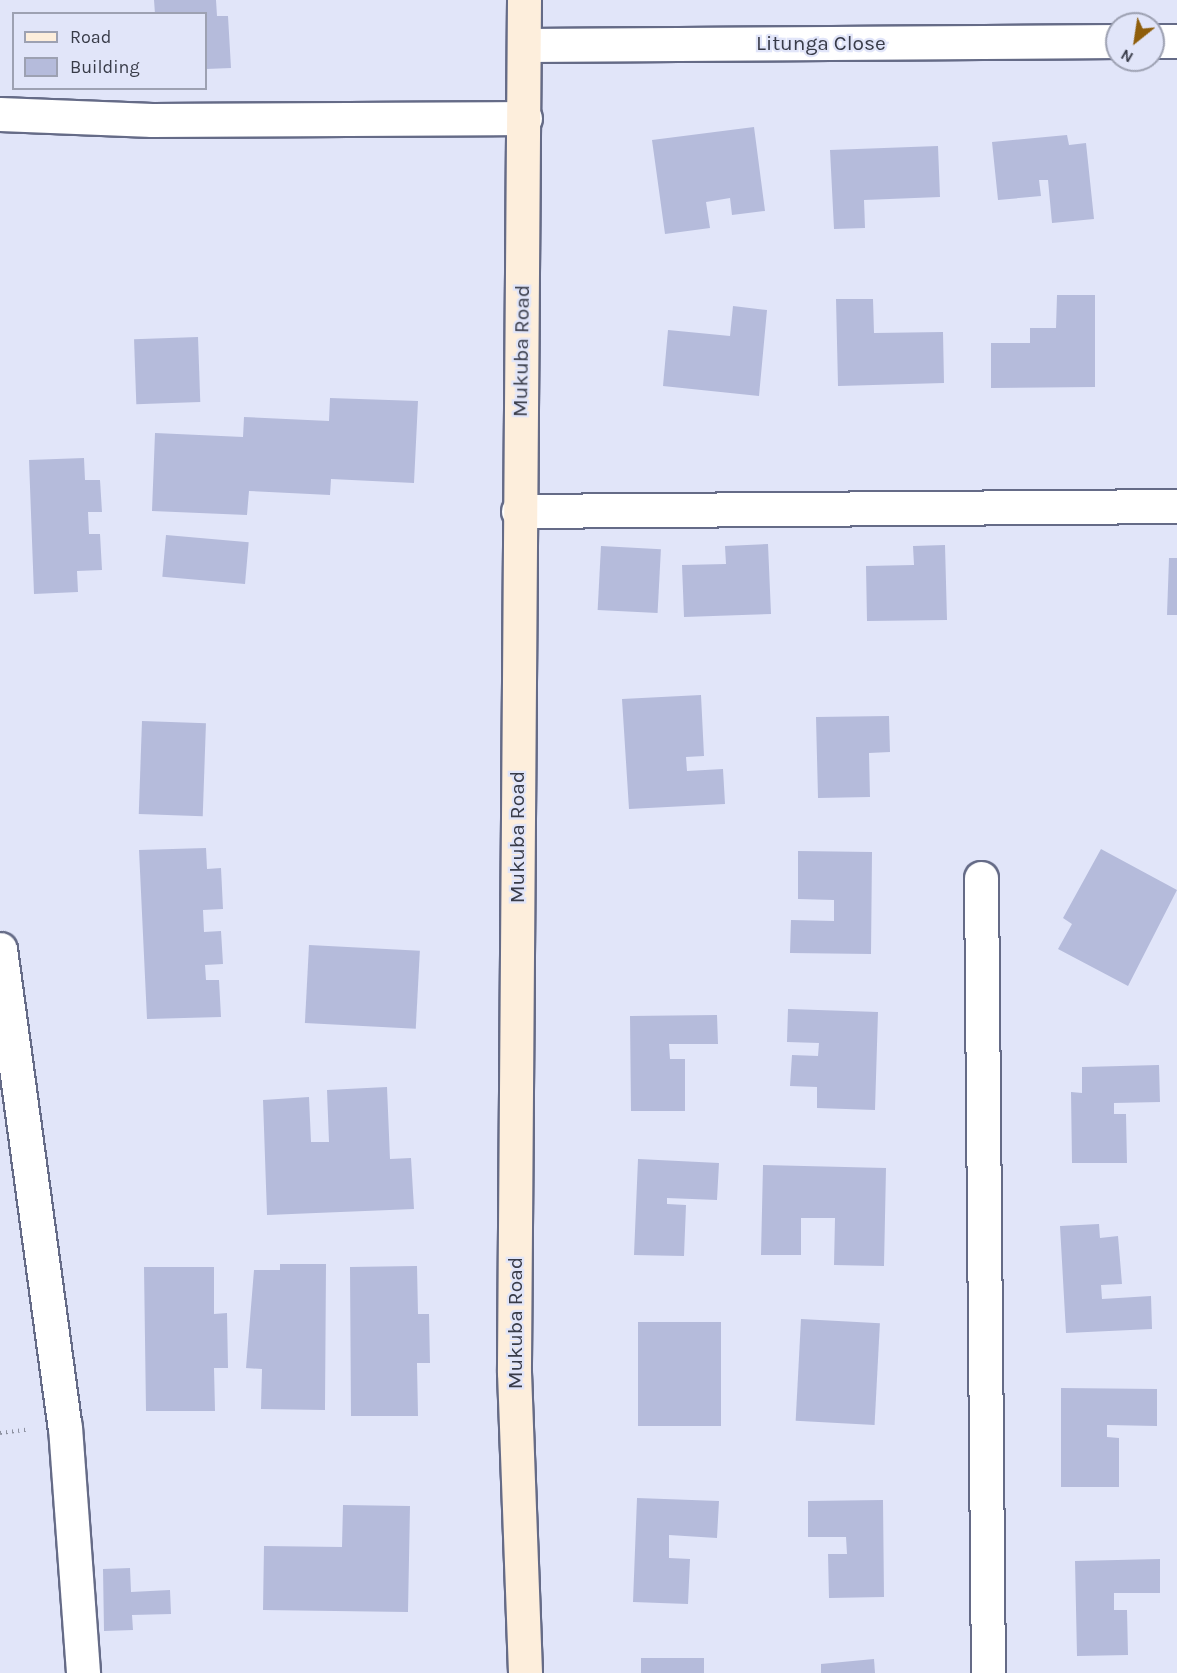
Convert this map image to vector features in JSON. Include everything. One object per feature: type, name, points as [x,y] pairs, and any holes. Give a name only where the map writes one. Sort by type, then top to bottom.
[{"type":"street","name":"Mukuba Road","points":[[524,0],[526,45],[518,511],[514,1372],[525,1673]]},
{"type":"street","name":"Litunga Close","points":[[526,45],[1105,41]]},
{"type":"street","points":[[0,114],[152,120],[525,118]]},
{"type":"street","points":[[518,511],[1177,506]]},
{"type":"street","points":[[981,878],[988,1673]]},
{"type":"street","points":[[0,949],[66,1427],[83,1673]]},
{"type":"building","points":[[154,0],[216,0],[217,16],[228,16],[231,68],[207,69],[207,12],[155,12]]},
{"type":"building","points":[[754,127],[765,211],[732,215],[730,198],[706,202],[710,228],[665,234],[652,140]]},
{"type":"building","points":[[1067,135],[1069,145],[1086,143],[1094,219],[1052,223],[1048,180],[1039,180],[1041,196],[998,200],[992,142]]},
{"type":"building","points":[[938,146],[940,197],[864,200],[865,228],[834,229],[830,150]]},
{"type":"building","points":[[1057,295],[1095,295],[1095,387],[991,388],[991,343],[1030,343],[1030,328],[1056,328]]},
{"type":"building","points":[[836,299],[873,299],[874,333],[943,332],[944,383],[838,386]]},
{"type":"building","points":[[733,306],[767,310],[759,396],[663,386],[668,330],[730,336]]},
{"type":"building","points":[[198,337],[200,402],[136,404],[134,339]]},
{"type":"building","points":[[330,398],[418,401],[414,483],[331,479],[330,495],[249,491],[247,515],[152,511],[155,433],[243,437],[244,417],[329,421]]},
{"type":"building","points":[[84,458],[85,480],[100,480],[102,512],[88,512],[89,534],[100,534],[102,570],[77,571],[78,592],[34,594],[29,460]]},
{"type":"building","points":[[166,535],[249,542],[245,584],[162,577]]},
{"type":"building","points":[[768,544],[771,614],[684,617],[682,565],[726,564],[725,546]]},
{"type":"building","points":[[945,545],[947,620],[867,621],[866,566],[914,565],[913,546]]},
{"type":"building","points":[[601,546],[661,549],[658,613],[598,610]]},
{"type":"building","points":[[1169,558],[1177,558],[1177,615],[1167,615]]},
{"type":"building","points":[[701,695],[704,756],[686,757],[687,771],[723,769],[725,804],[629,809],[622,699]]},
{"type":"building","points":[[889,716],[890,752],[869,753],[870,797],[818,798],[816,717]]},
{"type":"building","points":[[142,721],[206,723],[203,816],[139,814]]},
{"type":"building","points":[[206,848],[207,869],[221,868],[223,909],[203,910],[204,932],[221,931],[223,964],[205,965],[206,980],[219,980],[221,1017],[147,1019],[139,850]]},
{"type":"building","points":[[1101,849],[1177,890],[1128,986],[1058,949],[1072,924],[1063,918]]},
{"type":"building","points":[[798,851],[872,852],[871,954],[790,953],[791,920],[834,921],[834,900],[798,899]]},
{"type":"building","points":[[309,945],[420,951],[416,1029],[305,1023]]},
{"type":"building","points":[[788,1009],[878,1012],[875,1110],[817,1108],[817,1087],[790,1086],[792,1055],[818,1056],[819,1043],[787,1042]]},
{"type":"building","points":[[717,1015],[718,1044],[669,1044],[670,1059],[685,1059],[685,1111],[631,1111],[630,1016]]},
{"type":"building","points":[[1159,1065],[1160,1102],[1114,1103],[1114,1114],[1126,1114],[1127,1163],[1072,1163],[1071,1092],[1082,1093],[1082,1067]]},
{"type":"building","points":[[387,1087],[390,1159],[411,1158],[414,1209],[267,1215],[263,1100],[309,1097],[311,1142],[329,1142],[327,1090]]},
{"type":"building","points":[[638,1159],[719,1163],[717,1200],[667,1198],[667,1204],[686,1205],[684,1256],[634,1255]]},
{"type":"building","points":[[763,1165],[886,1168],[884,1266],[834,1265],[835,1218],[801,1218],[801,1255],[761,1255]]},
{"type":"building","points":[[1099,1224],[1100,1238],[1118,1236],[1122,1284],[1101,1285],[1102,1299],[1151,1296],[1152,1329],[1066,1333],[1060,1226]]},
{"type":"building","points":[[280,1264],[326,1264],[325,1410],[261,1409],[262,1369],[246,1368],[254,1270],[280,1270]]},
{"type":"building","points":[[417,1266],[418,1314],[429,1314],[430,1363],[417,1363],[418,1416],[351,1416],[350,1267]]},
{"type":"building","points":[[144,1267],[214,1267],[214,1314],[227,1313],[228,1368],[214,1368],[215,1411],[146,1411]]},
{"type":"building","points":[[801,1319],[880,1323],[875,1425],[796,1421]]},
{"type":"building","points":[[638,1322],[721,1322],[721,1426],[638,1426]]},
{"type":"building","points":[[1061,1388],[1157,1389],[1157,1426],[1107,1425],[1107,1437],[1119,1438],[1119,1487],[1061,1487]]},
{"type":"building","points":[[637,1498],[719,1501],[717,1538],[669,1535],[669,1558],[690,1559],[688,1604],[633,1602]]},
{"type":"building","points":[[883,1500],[884,1597],[829,1598],[828,1554],[847,1554],[846,1537],[808,1537],[808,1501]]},
{"type":"building","points":[[343,1505],[410,1506],[408,1612],[263,1610],[264,1546],[342,1547]]},
{"type":"building","points":[[1160,1559],[1160,1593],[1114,1593],[1114,1610],[1127,1610],[1128,1655],[1077,1656],[1075,1561]]},
{"type":"building","points":[[130,1568],[131,1592],[170,1590],[171,1614],[132,1615],[133,1630],[104,1631],[103,1569]]},
{"type":"building","points":[[641,1658],[704,1658],[704,1673],[641,1673]]},
{"type":"building","points":[[874,1659],[875,1673],[821,1673],[821,1664]]}]
